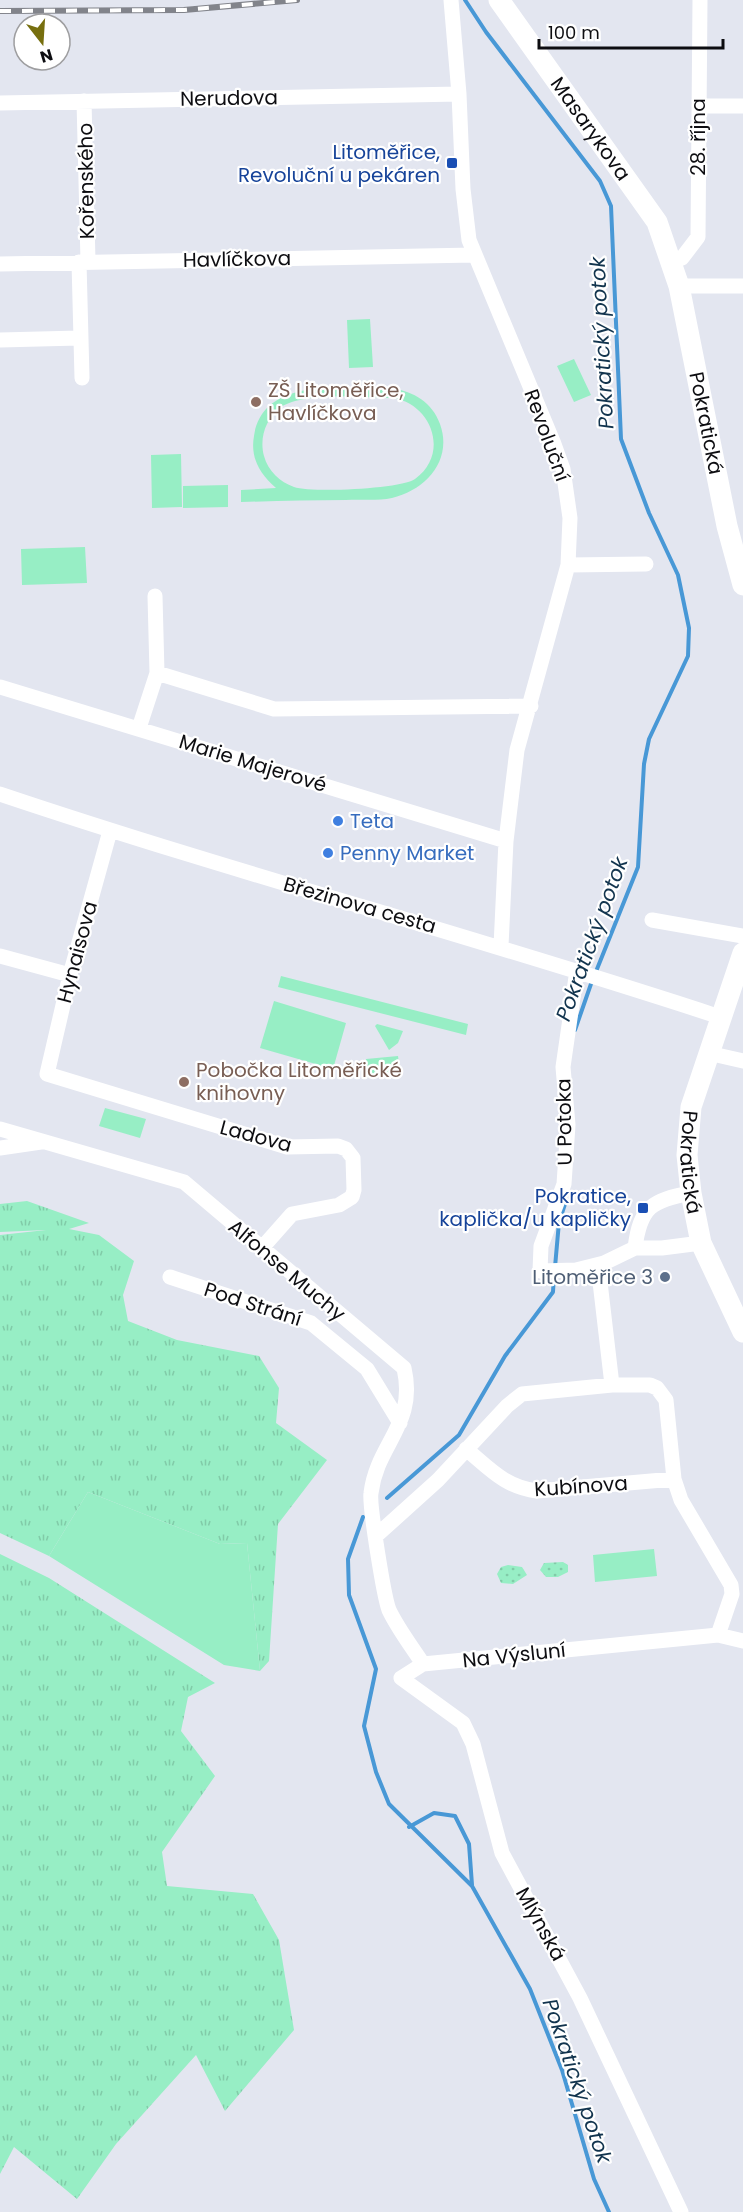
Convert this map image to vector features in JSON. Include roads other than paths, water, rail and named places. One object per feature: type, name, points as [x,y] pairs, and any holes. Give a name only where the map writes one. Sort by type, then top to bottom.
[{"type":"street","name":"Revoluční","points":[[451,0],[466,225],[474,255],[562,469],[570,518],[568,565],[531,706],[517,750],[506,841],[501,946]]},
{"type":"street","name":"Masarykova","points":[[499,0],[657,222],[672,261]]},
{"type":"street","name":"28. října","points":[[672,261],[682,258],[698,237],[700,0]]},
{"type":"street","name":"Nerudova","points":[[0,103],[459,94]]},
{"type":"street","name":"Kořenského","points":[[82,378],[79,338],[83,261],[84,101]]},
{"type":"street","points":[[699,106],[743,106]]},
{"type":"street","name":"Havlíčkova","points":[[0,264],[474,255]]},
{"type":"street","name":"Pokratická","points":[[672,261],[727,526],[743,585]]},
{"type":"street","points":[[679,286],[743,286]]},
{"type":"street","points":[[0,340],[79,338]]},
{"type":"street","points":[[568,565],[646,564]]},
{"type":"street","points":[[139,728],[157,673],[155,596]]},
{"type":"street","points":[[157,673],[274,709],[531,706]]},
{"type":"street","name":"Marie Majerové","points":[[0,687],[506,841]]},
{"type":"street","name":"Březinova cesta","points":[[0,794],[110,831],[501,946],[720,1017]]},
{"type":"street","name":"Hynaisova","points":[[47,1074],[70,975],[110,831]]},
{"type":"street","points":[[652,920],[743,936]]},
{"type":"street","name":"Pokratická","points":[[743,953],[691,1107],[687,1155],[691,1192],[701,1243],[743,1332]]},
{"type":"street","points":[[0,956],[70,975]]},
{"type":"street","name":"U Potoka","points":[[577,970],[563,1067],[568,1125],[564,1184],[542,1246],[550,1270],[604,1263]]},
{"type":"street","points":[[708,1053],[743,1061]]},
{"type":"street","name":"Ladova","points":[[47,1074],[287,1147],[338,1146],[346,1149],[353,1158],[354,1190],[345,1203],[292,1214],[261,1249]]},
{"type":"street","name":"Alfonse Muchy","points":[[0,1130],[184,1182],[404,1368],[408,1397],[400,1423],[385,1451],[371,1493],[377,1535]]},
{"type":"street","points":[[0,1148],[45,1141]]},
{"type":"street","points":[[635,1248],[637,1230],[648,1207],[668,1197],[691,1192]]},
{"type":"street","points":[[612,1385],[600,1282],[604,1263],[635,1248],[662,1248],[701,1243]]},
{"type":"street","name":"Pod Strání","points":[[170,1277],[311,1323],[367,1369],[400,1423]]},
{"type":"street","points":[[423,1664],[389,1609],[377,1535],[438,1480],[507,1406],[522,1394],[560,1390],[650,1384],[663,1394],[674,1479],[681,1500],[727,1576],[732,1594],[718,1635]]},
{"type":"street","name":"Kubínova","points":[[466,1449],[507,1483],[518,1489],[537,1491],[674,1479]]},
{"type":"street","name":"Na Výsluní","points":[[423,1664],[718,1635],[743,1641]]},
{"type":"street","name":"Mlýnská","points":[[423,1664],[401,1678],[463,1723],[473,1744],[502,1853],[580,1998],[681,2212]]},
{"type":"waterway","name":"Pokratický potok","points":[[465,0],[486,32],[600,181],[611,206],[621,439],[649,513],[678,575],[689,628],[688,656],[649,739],[644,764],[638,867],[595,974]]},
{"type":"waterway","name":"Pokratický potok","points":[[575,1030],[592,981]]},
{"type":"waterway","name":"Pokratický potok","points":[[555,1267],[559,1222],[565,1204]]},
{"type":"waterway","name":"Pokratický potok","points":[[387,1498],[459,1435],[505,1356],[553,1292],[554,1274]]},
{"type":"waterway","name":"Pokratický potok","points":[[363,1517],[348,1559],[349,1595],[376,1669],[364,1726],[376,1772],[389,1804],[472,1886],[530,1989],[562,2070],[594,2179],[609,2212]]},
{"type":"waterway","points":[[409,1827],[434,1813],[455,1816],[469,1844],[472,1885]]},
{"type":"railway","points":[[0,11],[184,10],[297,0]]},
{"type":"place","name":"Litoměřice, Revoluční u pekáren","points":[[452,163]]},
{"type":"place","name":"ZŠ Litoměřice, Havlíčkova","points":[[256,402]]},
{"type":"place","name":"Teta","points":[[338,821]]},
{"type":"place","name":"Penny Market","points":[[328,853]]},
{"type":"place","name":"Pobočka Litoměřické knihovny","points":[[184,1082]]},
{"type":"place","name":"Pokratice, kaplička/u kapličky","points":[[643,1208]]},
{"type":"place","name":"Litoměřice 3","points":[[665,1277]]}]
